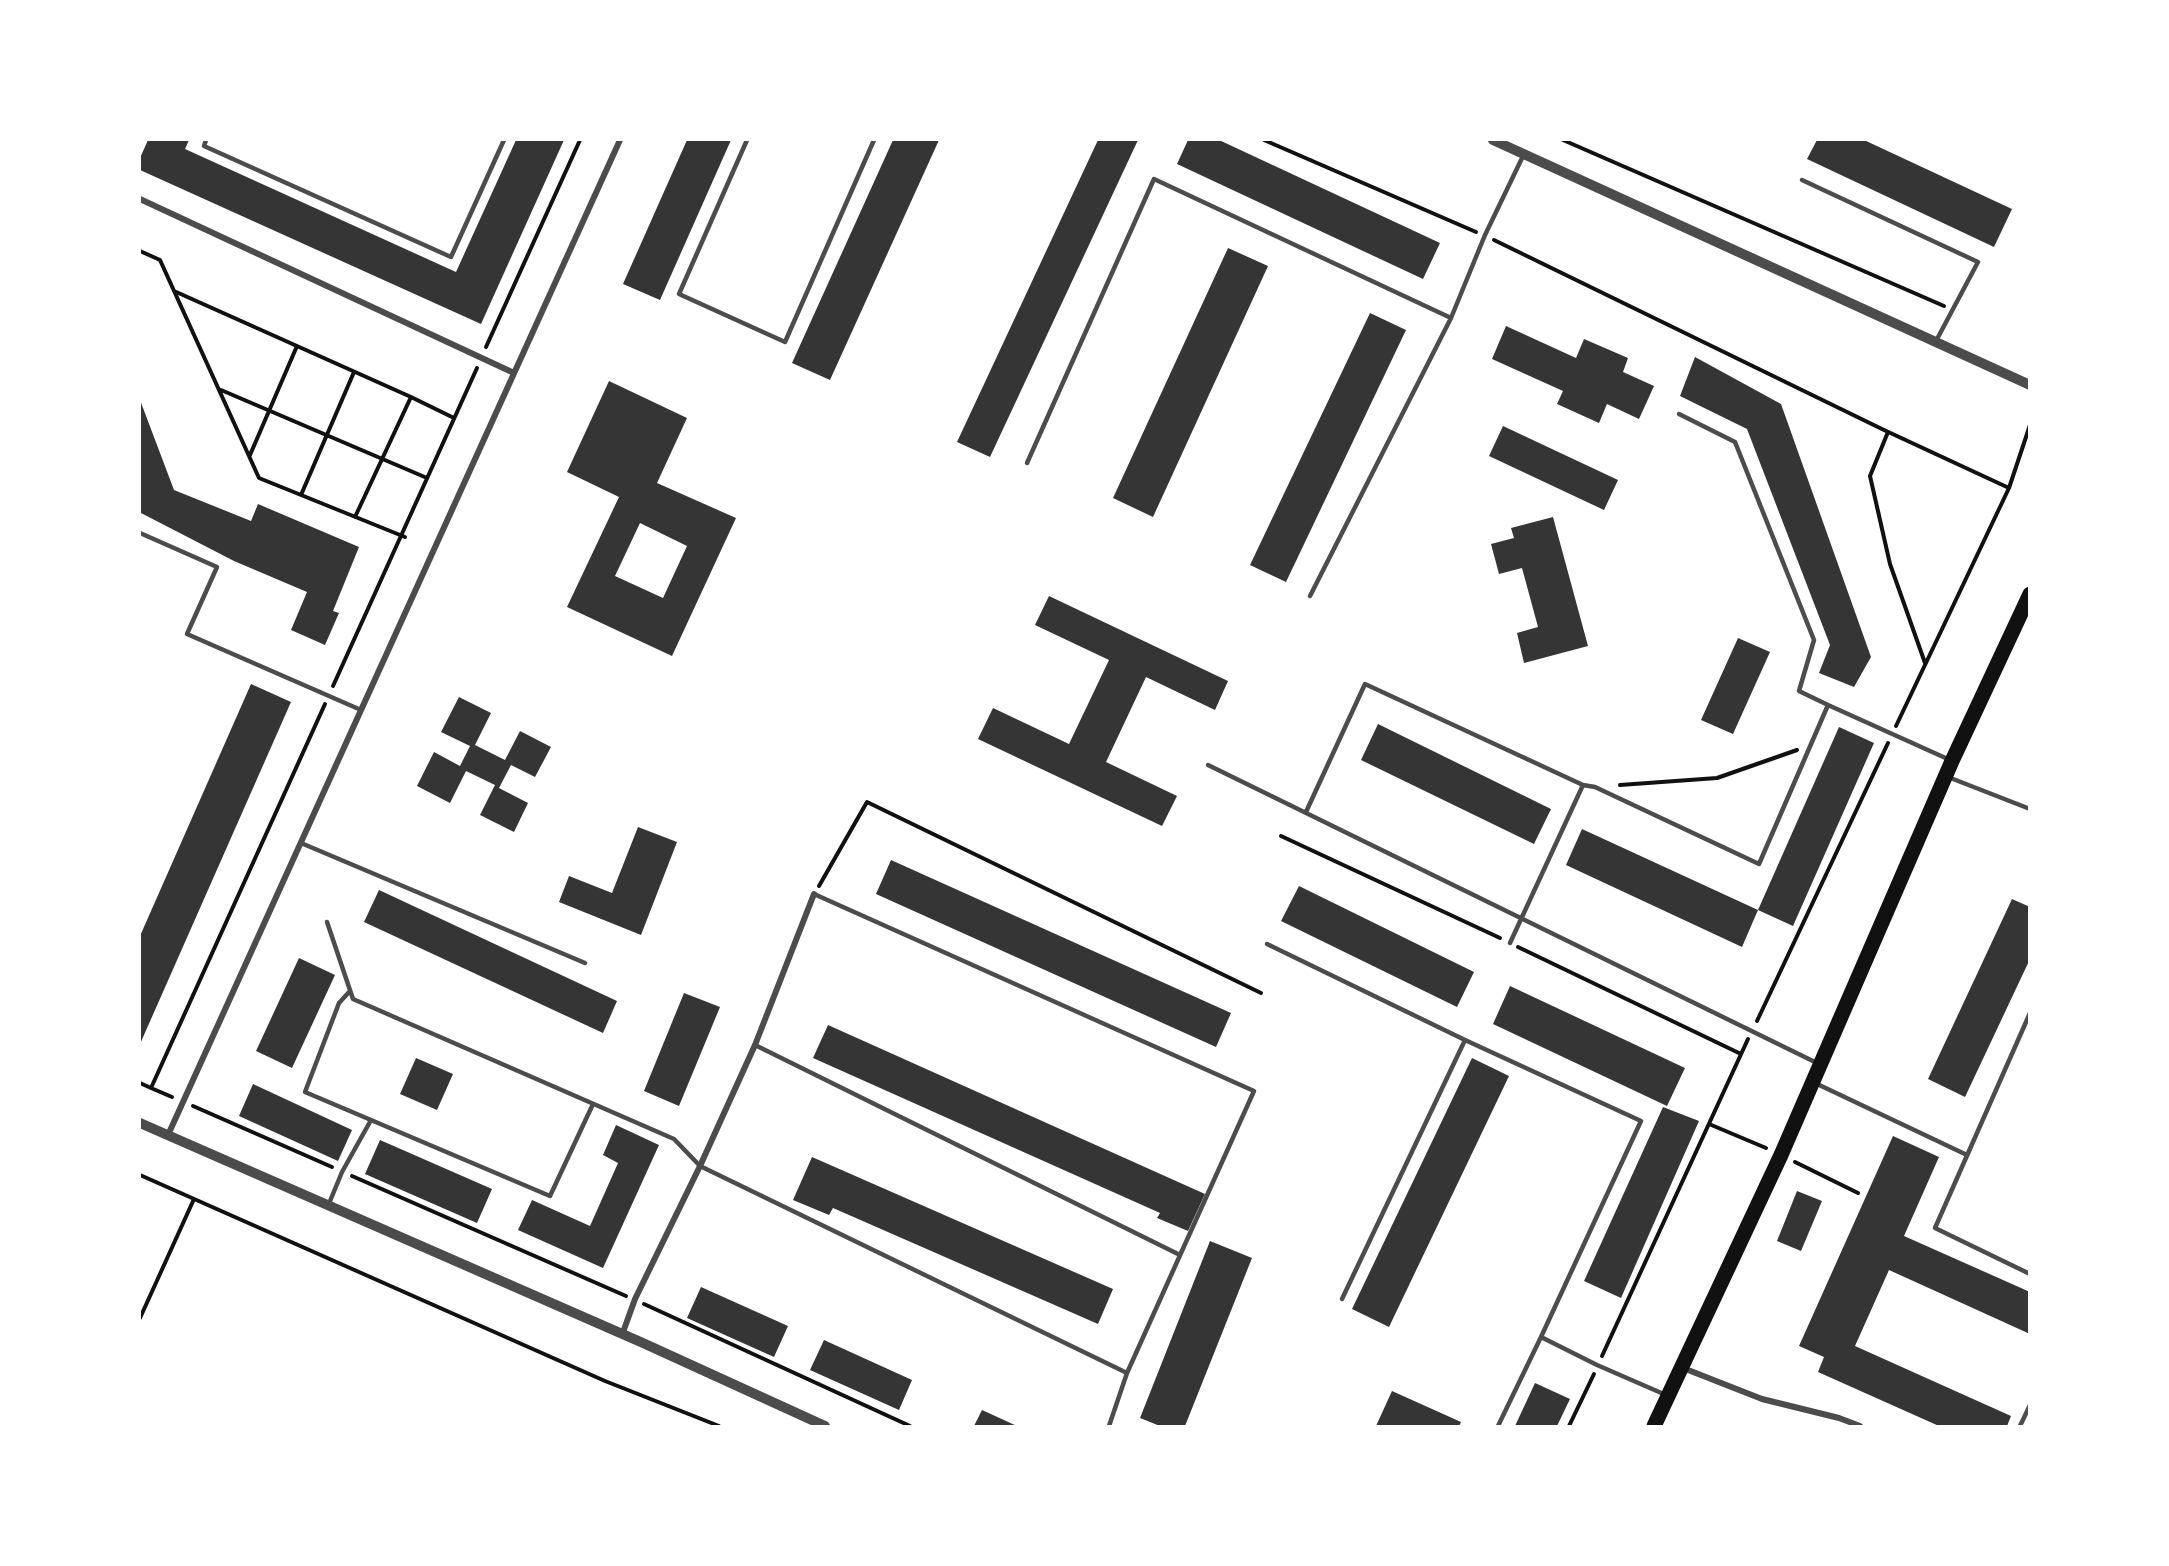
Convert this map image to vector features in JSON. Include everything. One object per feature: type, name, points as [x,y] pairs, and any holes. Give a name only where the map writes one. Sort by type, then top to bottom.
[{"type":"main road","points":[[1654,1426],[1814,1083],[1952,761],[2030,594]]},
{"type":"street","points":[[168,1135],[620,140]]},
{"type":"street","points":[[1493,140],[2030,386]]},
{"type":"street","points":[[140,199],[514,373]]},
{"type":"street","points":[[621,1335],[635,1299],[700,1166],[755,1045],[814,894]]},
{"type":"street","points":[[140,1123],[643,1343],[825,1426]]},
{"type":"street","points":[[1682,1367],[1762,1399],[1839,1418],[1860,1426]]},
{"type":"lane","points":[[206,140],[204,146],[451,257],[504,140]]},
{"type":"lane","points":[[747,140],[679,294],[785,342],[874,140]]},
{"type":"lane","points":[[1310,596],[1450,318],[1485,235],[1524,154]]},
{"type":"lane","points":[[1027,463],[1154,178],[1450,318]]},
{"type":"lane","points":[[1802,180],[1978,262],[1934,343]]},
{"type":"lane","points":[[1679,414],[1734,442],[1814,640],[1799,691],[1952,761]]},
{"type":"lane","points":[[140,533],[217,567],[187,634],[361,710]]},
{"type":"lane","points":[[1306,813],[1365,684],[1583,785],[1595,787],[1759,864],[1828,705]]},
{"type":"lane","points":[[1208,765],[1822,1065]]},
{"type":"lane","points":[[1946,776],[2030,809]]},
{"type":"lane","points":[[1510,943],[1583,785]]},
{"type":"lane","points":[[301,843],[585,963]]},
{"type":"lane","points":[[814,894],[1254,1091],[1127,1373],[1109,1426]]},
{"type":"lane","points":[[327,922],[353,999],[674,1138],[700,1166],[1127,1373]]},
{"type":"lane","points":[[1267,944],[1465,1040],[1641,1121],[1498,1426]]},
{"type":"lane","points":[[350,991],[339,1003],[305,1092],[550,1196],[593,1104]]},
{"type":"lane","points":[[2030,1013],[1935,1228],[2030,1274]]},
{"type":"lane","points":[[1342,1299],[1465,1040]]},
{"type":"lane","points":[[755,1045],[1180,1255]]},
{"type":"lane","points":[[1814,1083],[1967,1155]]},
{"type":"lane","points":[[328,1206],[342,1172],[371,1120]]},
{"type":"lane","points":[[1541,1337],[1668,1396]]},
{"type":"lane","points":[[2020,1426],[2030,1405]]},
{"type":"path","points":[[151,1088],[403,536],[580,140]]},
{"type":"path","points":[[1264,140],[1485,235],[1888,432],[2009,488]]},
{"type":"path","points":[[1563,140],[1952,309]]},
{"type":"path","points":[[140,251],[160,260],[259,478],[403,536]]},
{"type":"path","points":[[174,291],[454,418]]},
{"type":"path","points":[[250,456],[297,346]]},
{"type":"path","points":[[301,495],[354,372]]},
{"type":"path","points":[[219,390],[427,478]]},
{"type":"path","points":[[355,517],[411,397]]},
{"type":"path","points":[[1888,432],[1870,476],[1890,564],[1926,664]]},
{"type":"path","points":[[1595,787],[1717,777],[1809,746]]},
{"type":"path","points":[[814,894],[867,802],[1261,993]]},
{"type":"path","points":[[1281,836],[1741,1054],[1569,1426]]},
{"type":"path","points":[[140,1083],[635,1299],[910,1426]]},
{"type":"path","points":[[140,1175],[605,1381],[719,1426]]},
{"type":"path","points":[[140,1318],[194,1199]]},
{"type":"building","points":[[148,140],[189,140],[185,149],[456,272],[516,140],[564,140],[481,324],[140,170],[140,158]]},
{"type":"building","points":[[687,140],[731,140],[660,300],[623,284]]},
{"type":"building","points":[[893,140],[939,140],[830,380],[792,363]]},
{"type":"building","points":[[1098,140],[1138,140],[990,457],[957,442]]},
{"type":"building","points":[[1188,140],[1219,140],[1440,243],[1423,279],[1177,164]]},
{"type":"building","points":[[1817,140],[1864,140],[2012,209],[1994,247],[1807,159]]},
{"type":"building","points":[[1228,248],[1268,266],[1153,517],[1113,498]]},
{"type":"building","points":[[1370,313],[1406,330],[1286,582],[1250,565]]},
{"type":"building","points":[[1506,326],[1576,358],[1584,339],[1628,358],[1623,372],[1654,386],[1639,419],[1607,404],[1599,423],[1557,404],[1563,391],[1492,359]]},
{"type":"building","points":[[1695,357],[1781,404],[1871,657],[1854,687],[1819,673],[1830,645],[1747,429],[1680,396]]},
{"type":"building","points":[[609,381],[687,418],[657,483],[736,518],[672,656],[567,607],[619,497],[567,472]],"holes":[[[640,523],[687,546],[663,598],[615,576]]]},
{"type":"building","points":[[140,400],[174,490],[251,521],[258,504],[359,547],[333,611],[339,613],[325,645],[291,630],[307,592],[234,561],[141,513]]},
{"type":"building","points":[[1503,426],[1618,480],[1604,510],[1489,456]]},
{"type":"building","points":[[1553,517],[1588,646],[1524,663],[1517,633],[1538,627],[1522,568],[1499,574],[1491,544],[1514,538],[1511,528]]},
{"type":"building","points":[[1049,596],[1228,681],[1215,710],[1146,677],[1106,762],[1177,796],[1162,826],[978,739],[993,708],[1069,744],[1109,660],[1035,625]]},
{"type":"building","points":[[1738,638],[1770,652],[1733,734],[1701,720]]},
{"type":"building","points":[[251,684],[291,702],[140,1044],[140,936]]},
{"type":"building","points":[[459,697],[491,713],[475,745],[505,760],[520,731],[551,747],[535,777],[511,765],[499,788],[528,803],[514,832],[480,815],[495,785],[466,771],[450,803],[417,786],[434,752],[460,766],[470,746],[441,732]]},
{"type":"building","points":[[1378,724],[1551,809],[1534,844],[1361,760]]},
{"type":"building","points":[[1839,727],[1874,743],[1793,926],[1758,910]]},
{"type":"building","points":[[638,827],[677,842],[641,935],[559,902],[569,876],[612,893]]},
{"type":"building","points":[[1582,829],[1758,910],[1742,947],[1566,865]]},
{"type":"building","points":[[891,860],[1231,1013],[1216,1047],[876,894]]},
{"type":"building","points":[[1299,886],[1474,972],[1457,1007],[1281,921]]},
{"type":"building","points":[[379,890],[617,1001],[603,1033],[364,922]]},
{"type":"building","points":[[2012,899],[2030,907],[2030,959],[1965,1097],[1928,1079]]},
{"type":"building","points":[[299,958],[335,975],[292,1068],[256,1051]]},
{"type":"building","points":[[1510,986],[1685,1068],[1667,1106],[1493,1024]]},
{"type":"building","points":[[684,993],[720,1007],[679,1106],[644,1091]]},
{"type":"building","points":[[828,1025],[1205,1194],[1188,1231],[1157,1218],[1160,1213],[813,1058]]},
{"type":"building","points":[[416,1058],[453,1074],[437,1110],[400,1094]]},
{"type":"building","points":[[1472,1058],[1509,1076],[1389,1327],[1352,1309]]},
{"type":"building","points":[[253,1084],[352,1130],[338,1161],[239,1116]]},
{"type":"building","points":[[1663,1107],[1699,1121],[1621,1298],[1584,1281]]},
{"type":"building","points":[[616,1125],[659,1145],[603,1268],[518,1230],[532,1200],[590,1226],[618,1163],[603,1155]]},
{"type":"building","points":[[1893,1136],[1939,1157],[1904,1236],[2030,1292],[2030,1334],[1889,1270],[1855,1346],[2011,1416],[2007,1426],[1939,1426],[1818,1372],[1824,1357],[1799,1346]]},
{"type":"building","points":[[380,1140],[492,1189],[477,1223],[365,1174]]},
{"type":"building","points":[[812,1157],[1113,1289],[1098,1324],[833,1208],[829,1215],[793,1200]]},
{"type":"building","points":[[1797,1191],[1822,1201],[1801,1251],[1777,1241]]},
{"type":"building","points":[[1210,1241],[1252,1258],[1185,1426],[1160,1426],[1140,1418]]},
{"type":"building","points":[[701,1287],[788,1326],[774,1357],[687,1318]]},
{"type":"building","points":[[824,1340],[912,1380],[899,1410],[810,1370]]},
{"type":"building","points":[[1535,1383],[1570,1399],[1557,1426],[1515,1426]]},
{"type":"building","points":[[1392,1391],[1461,1422],[1459,1426],[1376,1426]]},
{"type":"building","points":[[982,1410],[1017,1426],[974,1426]]}]
